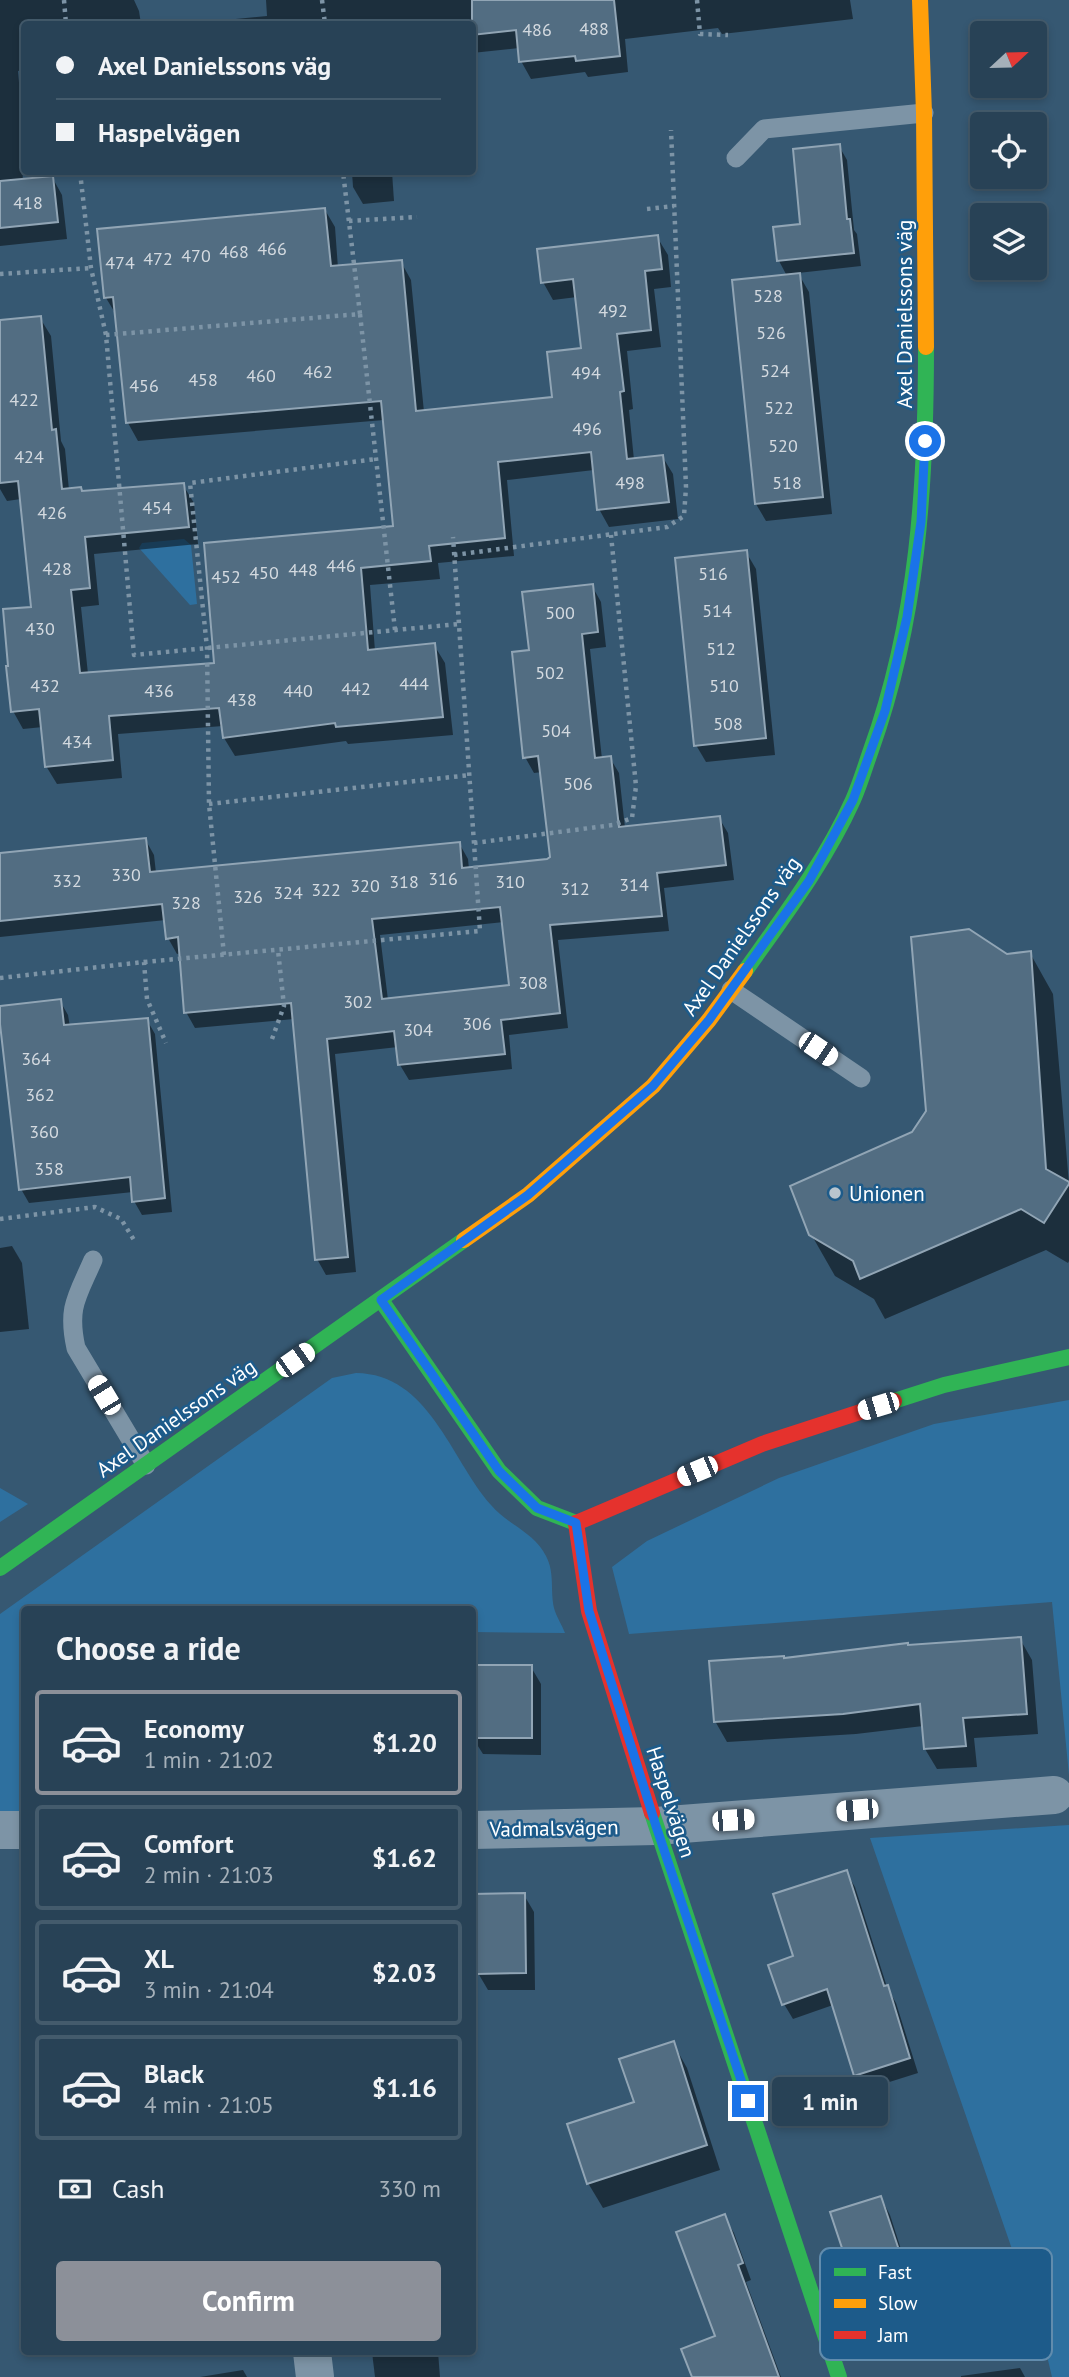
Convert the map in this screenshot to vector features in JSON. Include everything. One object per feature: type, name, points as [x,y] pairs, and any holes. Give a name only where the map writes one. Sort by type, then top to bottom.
[{"type":"street","name":"Axel Danielssons väg","points":[[0,1568],[528,1195],[653,1086],[709,1020],[809,881],[853,800],[885,711],[907,617],[921,522],[926,414],[924,113],[920,0]]},
{"type":"street","points":[[381,1300],[499,1471],[537,1508],[576,1523],[762,1444],[944,1385],[1069,1357]]},
{"type":"street","name":"Haspelvägen","points":[[576,1523],[589,1611],[656,1826],[820,2320]]},
{"type":"street","name":"Vadmalsvägen","points":[[476,1830],[656,1826],[1054,1795]]},
{"type":"street","points":[[0,1830],[21,1830]]},
{"type":"street","points":[[312,2355],[315,2377]]},
{"type":"street","name":"Haspelvägen","points":[[833,2360],[839,2377]]},
{"type":"lane","points":[[736,158],[764,129],[924,113]]},
{"type":"lane","points":[[731,990],[861,1078]]},
{"type":"lane","points":[[93,1260],[72,1307],[76,1348],[146,1465]]},
{"type":"path","points":[[64,0],[66,21]]},
{"type":"path","points":[[322,0],[325,21]]},
{"type":"path","points":[[697,0],[700,34],[728,35]]},
{"type":"path","points":[[454,555],[667,527],[684,516],[686,487],[671,130]]},
{"type":"path","points":[[80,175],[92,268],[106,335],[134,655],[459,624]]},
{"type":"path","points":[[343,175],[395,630]]},
{"type":"path","points":[[647,209],[674,206]]},
{"type":"path","points":[[349,221],[417,218]]},
{"type":"path","points":[[0,274],[92,268]]},
{"type":"path","points":[[106,335],[360,314]]},
{"type":"path","points":[[225,955],[209,804],[206,648],[190,483],[376,459]]},
{"type":"path","points":[[474,843],[613,825],[632,818],[636,786],[611,535]]},
{"type":"path","points":[[0,978],[480,931],[453,537]]},
{"type":"path","points":[[209,804],[470,775]]},
{"type":"path","points":[[272,1039],[284,1006],[278,950]]},
{"type":"path","points":[[144,962],[147,999],[166,1043]]},
{"type":"path","points":[[0,1219],[95,1207],[121,1219],[134,1240]]},
{"type":"shaded area","points":[[184,539],[191,545],[197,604],[190,605],[139,548],[142,543]]},
{"type":"shaded area","points":[[356,1373],[381,1377],[402,1387],[420,1403],[436,1422],[491,1505],[541,1548],[550,1569],[554,1608],[565,1633],[476,1632],[476,1606],[21,1606],[21,1813],[0,1813],[0,1614],[332,1378]]},
{"type":"shaded area","points":[[1069,1400],[1069,1775],[1052,1602],[629,1634],[612,1567],[647,1541],[779,1478],[934,1424]]},
{"type":"shaded area","points":[[0,1488],[28,1504],[0,1522]]},
{"type":"shaded area","points":[[1069,1825],[1069,2377],[1052,2377],[1048,2360],[1052,2360],[1052,2248],[1012,2248],[870,1838]]},
{"type":"building","points":[[472,0],[614,0],[620,56],[576,61],[575,56],[519,62],[516,30],[476,35],[476,21],[472,21]]},
{"type":"building","points":[[840,144],[847,219],[850,219],[854,253],[777,261],[773,227],[800,224],[793,149]]},
{"type":"building","points":[[53,176],[58,222],[0,228],[0,181]]},
{"type":"building","points":[[325,208],[331,266],[402,260],[416,411],[552,397],[547,352],[581,348],[573,279],[541,283],[537,249],[658,235],[662,269],[645,271],[651,330],[617,334],[624,391],[620,392],[627,459],[663,455],[669,502],[597,510],[591,452],[498,462],[505,538],[429,546],[431,561],[361,568],[368,650],[435,643],[443,717],[336,727],[335,723],[223,738],[219,708],[109,716],[113,760],[45,767],[39,709],[11,712],[6,666],[3,609],[31,607],[18,481],[0,483],[0,320],[41,316],[52,430],[56,429],[62,489],[81,487],[82,491],[184,483],[189,527],[85,537],[90,588],[71,590],[80,673],[214,663],[204,543],[393,526],[381,401],[126,423],[113,297],[104,298],[97,229]]},
{"type":"building","points":[[800,273],[823,497],[755,504],[732,280]]},
{"type":"building","points":[[747,550],[766,738],[694,746],[675,558]]},
{"type":"building","points":[[593,584],[598,632],[582,634],[591,721],[595,758],[611,756],[619,827],[720,816],[726,865],[657,873],[662,916],[550,925],[560,1013],[501,1020],[505,1054],[398,1065],[394,1031],[327,1039],[348,1257],[315,1260],[291,1003],[184,1013],[178,937],[166,939],[162,904],[0,921],[0,853],[146,838],[150,872],[460,842],[462,868],[547,859],[550,857],[538,756],[523,758],[512,652],[529,650],[522,592]],"holes":[[[500,907],[509,985],[382,999],[372,919]]]},
{"type":"building","points":[[969,929],[1007,954],[1031,951],[1046,1169],[1069,1184],[1044,1223],[1021,1209],[860,1279],[853,1261],[809,1235],[790,1186],[912,1132],[926,1111],[911,937]]},
{"type":"building","points":[[61,999],[64,1025],[148,1018],[165,1198],[132,1202],[130,1177],[19,1190],[0,1006]]},
{"type":"building","points":[[1021,1637],[1027,1714],[963,1718],[966,1746],[924,1749],[920,1704],[843,1714],[714,1722],[709,1661],[784,1658],[908,1643]]},
{"type":"building","points":[[476,1665],[532,1665],[532,1738],[476,1738]]},
{"type":"building","points":[[847,1870],[884,1986],[888,1985],[910,2058],[854,2076],[827,1989],[782,2005],[768,1965],[793,1956],[773,1894]]},
{"type":"building","points":[[525,1893],[526,1973],[477,1974],[476,1894]]},
{"type":"building","points":[[674,2041],[707,2145],[587,2184],[567,2124],[634,2102],[619,2059]]},
{"type":"building","points":[[881,2196],[898,2248],[842,2248],[830,2212]]},
{"type":"building","points":[[725,2214],[743,2263],[738,2265],[779,2377],[692,2377],[681,2349],[715,2336],[676,2232]]},
{"type":"traffic: fast","points":[[745,971],[803,888],[842,823],[858,788],[887,701],[909,601],[916,551],[924,450],[926,347]]},
{"type":"traffic: fast","points":[[0,1568],[464,1240]]},
{"type":"traffic: fast","points":[[381,1300],[499,1471],[537,1508],[576,1523]]},
{"type":"traffic: fast","points":[[894,1401],[944,1385],[1069,1357]]},
{"type":"traffic: fast","points":[[652,1813],[820,2320]]},
{"type":"traffic: fast","points":[[833,2360],[839,2377]]},
{"type":"traffic: slow","points":[[920,0],[926,347]]},
{"type":"traffic: slow","points":[[464,1240],[528,1195],[653,1086],[709,1020],[745,971]]},
{"type":"traffic: jam","points":[[576,1523],[762,1444],[894,1401]]},
{"type":"traffic: jam","points":[[576,1523],[589,1611],[652,1813]]},
{"type":"place","name":"Unionen","points":[[835,1193]]},
{"type":"route","points":[[748,2101],[656,1826],[589,1611],[576,1523],[537,1508],[499,1471],[381,1300],[528,1195],[653,1086],[709,1020],[809,881],[853,800],[885,711],[907,617],[921,522],[925,441]]}]
